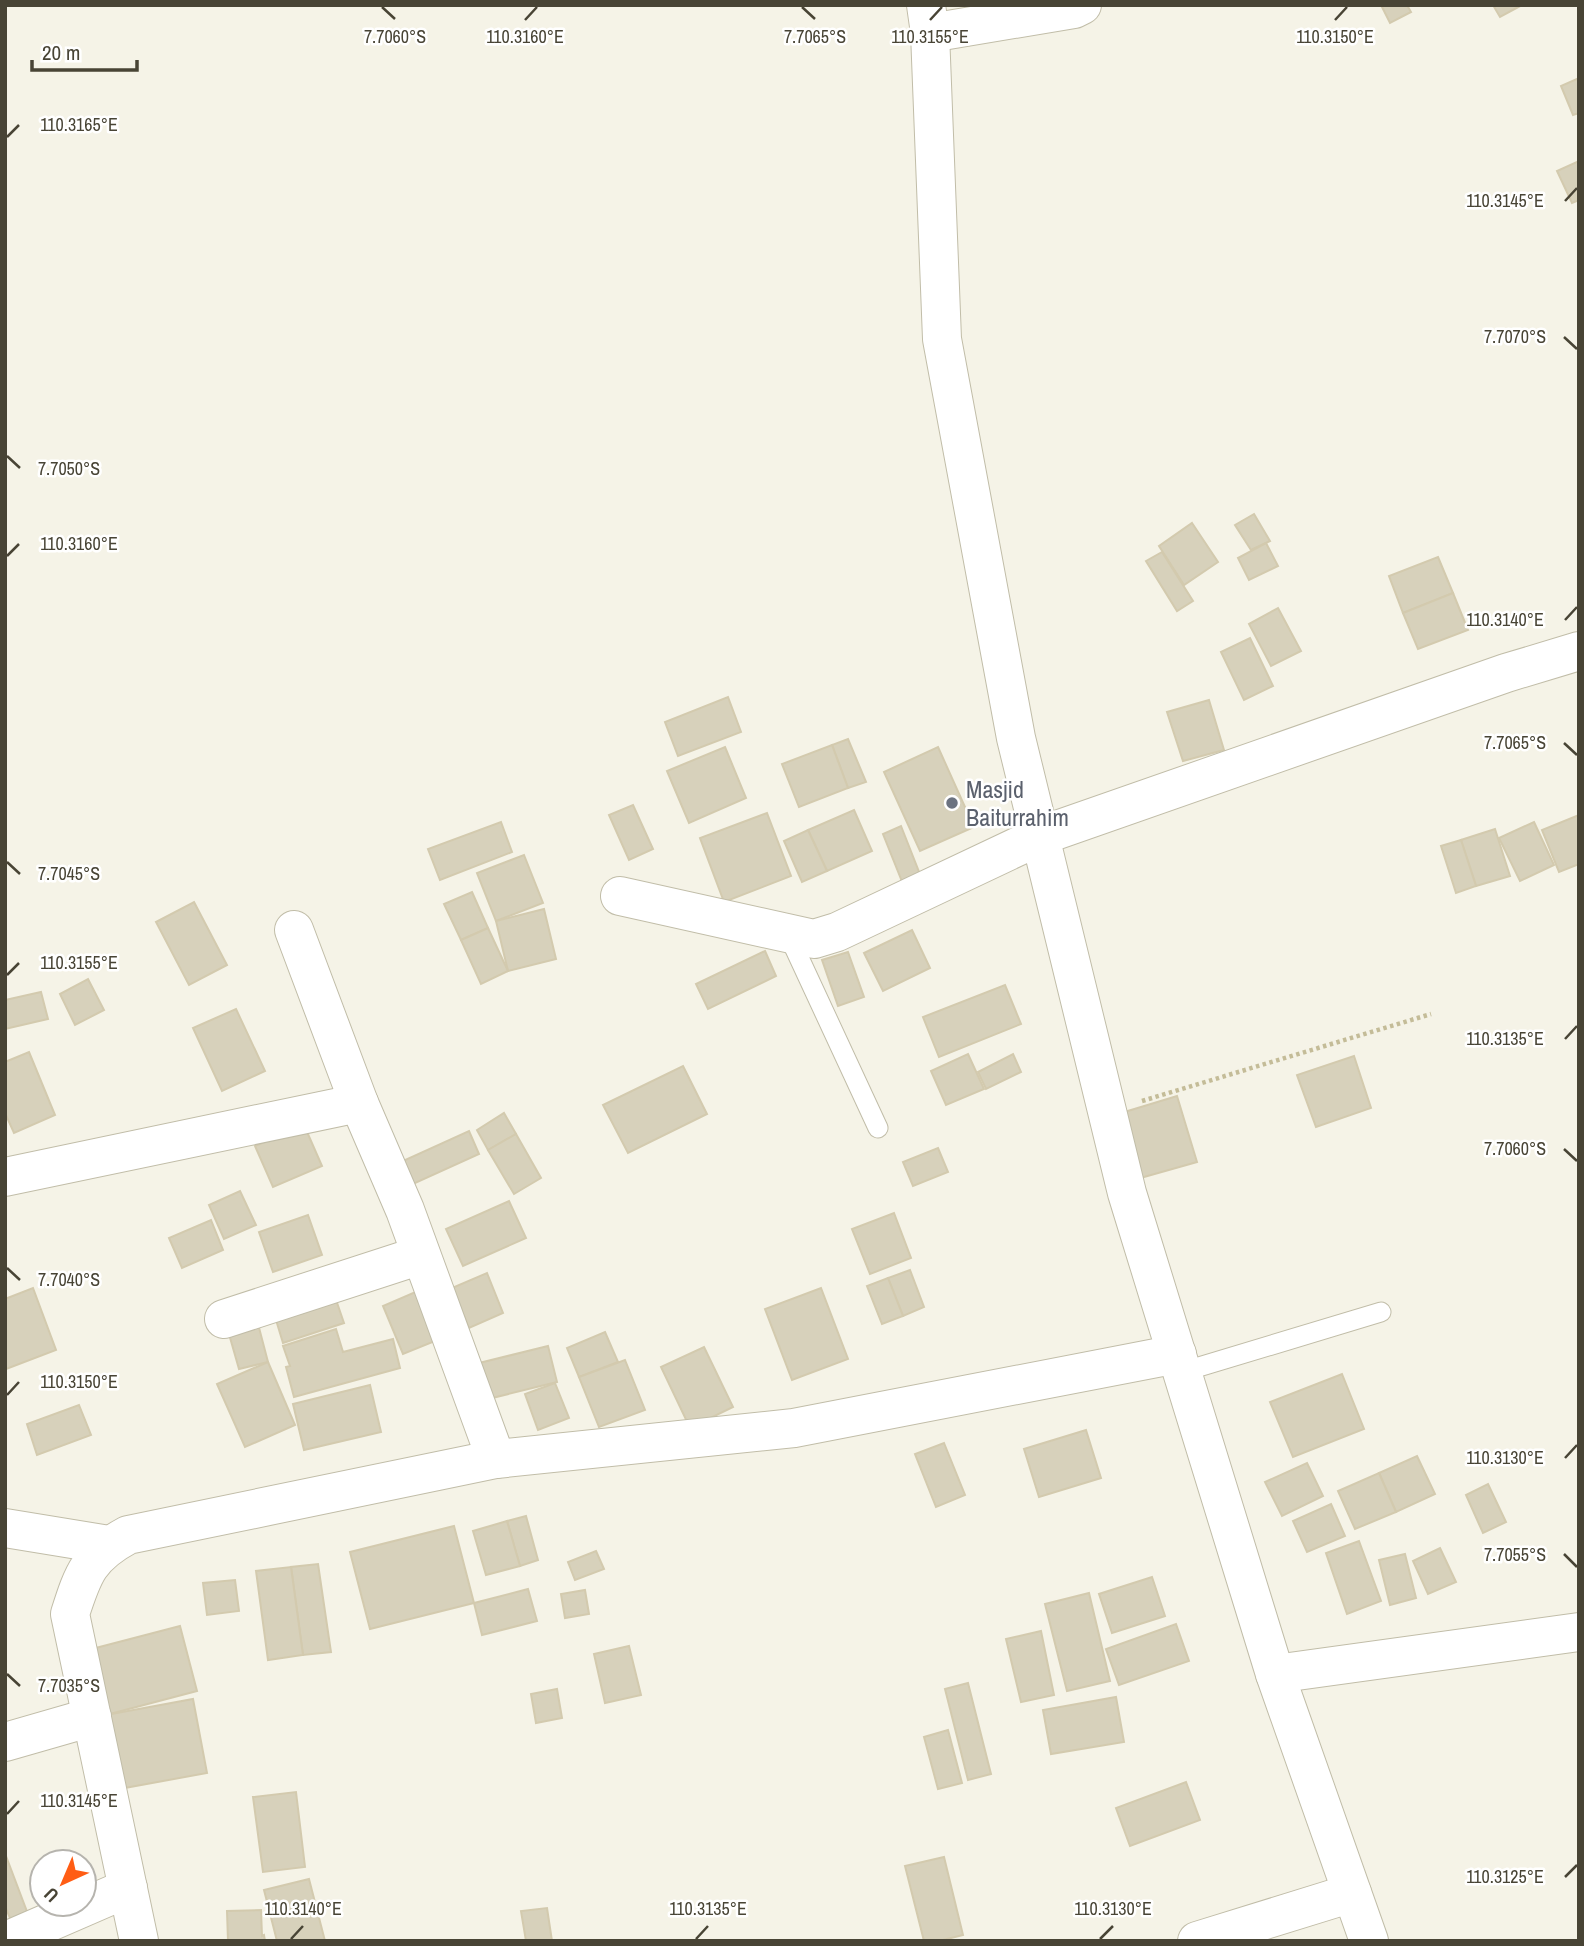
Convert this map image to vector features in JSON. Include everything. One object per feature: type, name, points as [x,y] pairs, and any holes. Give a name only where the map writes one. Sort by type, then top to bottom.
[{"type":"street","points":[[1082,5],[1074,9],[928,19],[943,339],[1016,738],[1128,1193],[1275,1674],[1369,1941]]},
{"type":"street","points":[[620,896],[814,939],[837,932],[1040,836],[1506,673],[1579,651]]},
{"type":"street","points":[[294,930],[359,1103],[421,1255],[496,1459]]},
{"type":"street","points":[[5,1177],[359,1103]]},
{"type":"street","points":[[224,1319],[421,1255]]},
{"type":"street","points":[[139,1941],[70,1614],[83,1575],[109,1545],[128,1535],[496,1459],[794,1428],[1180,1363]]},
{"type":"street","points":[[5,1528],[109,1545]]},
{"type":"street","points":[[1275,1674],[1579,1632]]},
{"type":"street","points":[[5,1742],[92,1717]]},
{"type":"street","points":[[6,1941],[128,1888]]},
{"type":"street","points":[[1197,1941],[1352,1894]]},
{"type":"lane","points":[[788,934],[878,1128]]},
{"type":"lane","points":[[1180,1363],[1381,1311]]},
{"type":"path","points":[[1108,1111],[1431,1014]]},
{"type":"building","points":[[1381,5],[1407,5],[1411,12],[1390,23]]},
{"type":"building","points":[[1493,5],[1522,5],[1500,17]]},
{"type":"building","points":[[1579,78],[1579,113],[1573,115],[1561,86]]},
{"type":"building","points":[[1579,161],[1579,200],[1572,203],[1557,171]]},
{"type":"building","points":[[1254,514],[1270,541],[1251,550],[1235,525]]},
{"type":"building","points":[[1192,523],[1218,562],[1184,585],[1159,546]]},
{"type":"building","points":[[1266,543],[1278,566],[1249,580],[1238,558]]},
{"type":"building","points":[[1162,552],[1193,601],[1177,611],[1146,561]]},
{"type":"building","points":[[1438,557],[1453,593],[1403,613],[1389,576]]},
{"type":"building","points":[[1453,593],[1468,630],[1418,649],[1403,613]]},
{"type":"building","points":[[1278,608],[1301,651],[1271,666],[1249,624]]},
{"type":"building","points":[[1250,638],[1273,686],[1244,700],[1221,652]]},
{"type":"building","points":[[728,697],[741,732],[678,756],[665,722]]},
{"type":"building","points":[[1209,700],[1224,750],[1183,761],[1167,712]]},
{"type":"building","points":[[848,739],[866,782],[848,788],[832,745]]},
{"type":"building","points":[[832,745],[848,788],[799,807],[782,764]]},
{"type":"building","points":[[725,747],[746,798],[689,823],[667,771]]},
{"type":"building","points":[[938,747],[974,827],[920,851],[884,772]]},
{"type":"building","points":[[633,805],[653,849],[629,860],[609,815]]},
{"type":"building","points":[[854,810],[872,851],[827,871],[808,830]]},
{"type":"building","points":[[767,813],[791,876],[724,902],[700,838]]},
{"type":"building","points":[[1579,815],[1579,864],[1559,872],[1542,830]]},
{"type":"building","points":[[501,822],[512,852],[440,880],[428,849]]},
{"type":"building","points":[[1534,822],[1554,865],[1520,881],[1499,838]]},
{"type":"building","points":[[901,826],[923,882],[905,889],[883,834]]},
{"type":"building","points":[[1495,829],[1510,876],[1476,886],[1461,840]]},
{"type":"building","points":[[808,830],[827,871],[802,882],[784,841]]},
{"type":"building","points":[[1461,840],[1476,886],[1456,893],[1441,846]]},
{"type":"building","points":[[524,855],[543,903],[496,921],[477,873]]},
{"type":"building","points":[[472,892],[488,928],[461,940],[444,904]]},
{"type":"building","points":[[194,902],[227,965],[189,985],[156,922]]},
{"type":"building","points":[[544,909],[556,959],[508,971],[496,921]]},
{"type":"building","points":[[488,928],[508,971],[481,984],[461,940]]},
{"type":"building","points":[[912,930],[930,968],[883,991],[864,953]]},
{"type":"building","points":[[765,951],[776,976],[708,1009],[696,984]]},
{"type":"building","points":[[848,952],[864,997],[838,1006],[822,960]]},
{"type":"building","points":[[88,979],[104,1010],[75,1025],[60,994]]},
{"type":"building","points":[[1005,985],[1021,1024],[939,1057],[923,1017]]},
{"type":"building","points":[[41,992],[48,1019],[5,1029],[5,1000]]},
{"type":"building","points":[[236,1009],[265,1071],[222,1091],[193,1028]]},
{"type":"building","points":[[29,1052],[55,1115],[14,1133],[5,1113],[5,1062]]},
{"type":"building","points":[[968,1054],[984,1089],[946,1105],[931,1071]]},
{"type":"building","points":[[1013,1054],[1021,1072],[986,1089],[978,1072]]},
{"type":"building","points":[[1354,1056],[1371,1108],[1316,1127],[1297,1075]]},
{"type":"building","points":[[683,1066],[707,1114],[628,1153],[603,1105]]},
{"type":"building","points":[[1177,1096],[1197,1162],[1137,1179],[1118,1114]]},
{"type":"building","points":[[504,1113],[516,1134],[488,1150],[477,1130]]},
{"type":"building","points":[[304,1125],[322,1166],[273,1187],[255,1146]]},
{"type":"building","points":[[469,1131],[479,1154],[413,1184],[403,1161]]},
{"type":"building","points":[[516,1134],[541,1178],[514,1194],[488,1150]]},
{"type":"building","points":[[938,1148],[948,1172],[913,1186],[903,1162]]},
{"type":"building","points":[[240,1191],[256,1225],[224,1239],[209,1205]]},
{"type":"building","points":[[509,1201],[526,1238],[463,1266],[446,1229]]},
{"type":"building","points":[[894,1213],[911,1258],[870,1274],[852,1229]]},
{"type":"building","points":[[308,1215],[322,1255],[273,1272],[259,1232]]},
{"type":"building","points":[[211,1220],[223,1250],[182,1268],[169,1238]]},
{"type":"building","points":[[910,1270],[924,1307],[903,1316],[888,1278]]},
{"type":"building","points":[[487,1273],[503,1313],[469,1328],[452,1288]]},
{"type":"building","points":[[888,1278],[903,1316],[882,1324],[867,1286]]},
{"type":"building","points":[[33,1288],[56,1350],[6,1369],[5,1299]]},
{"type":"building","points":[[821,1288],[848,1359],[792,1380],[765,1309]]},
{"type":"building","points":[[420,1290],[440,1339],[403,1354],[383,1306]]},
{"type":"building","points":[[333,1291],[344,1323],[283,1343],[273,1310]]},
{"type":"building","points":[[257,1320],[268,1362],[239,1369],[227,1327]]},
{"type":"building","points":[[336,1329],[343,1352],[393,1339],[400,1368],[294,1397],[286,1367],[290,1366],[283,1346]]},
{"type":"building","points":[[605,1332],[618,1362],[579,1377],[567,1348]]},
{"type":"building","points":[[548,1346],[557,1382],[480,1401],[471,1365]]},
{"type":"building","points":[[704,1347],[733,1407],[690,1428],[661,1367]]},
{"type":"building","points":[[625,1360],[645,1410],[599,1427],[579,1377]]},
{"type":"building","points":[[268,1362],[295,1425],[245,1447],[217,1384]]},
{"type":"building","points":[[1342,1374],[1364,1429],[1293,1457],[1270,1402]]},
{"type":"building","points":[[555,1383],[569,1418],[538,1430],[525,1394]]},
{"type":"building","points":[[370,1385],[381,1432],[304,1450],[293,1404]]},
{"type":"building","points":[[79,1405],[91,1435],[37,1455],[27,1424]]},
{"type":"building","points":[[1086,1430],[1101,1478],[1039,1497],[1024,1449]]},
{"type":"building","points":[[944,1443],[965,1495],[936,1507],[915,1454]]},
{"type":"building","points":[[1417,1456],[1435,1494],[1396,1512],[1379,1473]]},
{"type":"building","points":[[1307,1463],[1323,1496],[1282,1516],[1265,1482]]},
{"type":"building","points":[[1379,1473],[1396,1512],[1355,1529],[1338,1491]]},
{"type":"building","points":[[1488,1484],[1506,1522],[1483,1533],[1466,1495]]},
{"type":"building","points":[[1331,1504],[1345,1536],[1307,1552],[1293,1521]]},
{"type":"building","points":[[526,1516],[538,1560],[520,1566],[507,1521]]},
{"type":"building","points":[[507,1521],[520,1566],[486,1575],[473,1531]]},
{"type":"building","points":[[454,1526],[474,1603],[370,1629],[350,1552]]},
{"type":"building","points":[[1359,1541],[1381,1601],[1347,1614],[1326,1553]]},
{"type":"building","points":[[1440,1548],[1456,1582],[1428,1594],[1413,1561]]},
{"type":"building","points":[[596,1551],[604,1569],[575,1580],[568,1562]]},
{"type":"building","points":[[1405,1554],[1416,1598],[1390,1605],[1379,1560]]},
{"type":"building","points":[[318,1564],[331,1652],[303,1655],[291,1567]]},
{"type":"building","points":[[291,1567],[303,1655],[268,1660],[256,1571]]},
{"type":"building","points":[[1152,1577],[1165,1616],[1112,1633],[1099,1594]]},
{"type":"building","points":[[235,1580],[239,1611],[207,1615],[203,1583]]},
{"type":"building","points":[[528,1589],[537,1621],[482,1635],[474,1603]]},
{"type":"building","points":[[585,1590],[589,1614],[565,1618],[561,1594]]},
{"type":"building","points":[[1089,1593],[1110,1681],[1067,1691],[1045,1604]]},
{"type":"building","points":[[1176,1624],[1189,1661],[1119,1685],[1106,1649]]},
{"type":"building","points":[[180,1626],[197,1691],[106,1715],[88,1650]]},
{"type":"building","points":[[1041,1631],[1054,1695],[1021,1702],[1006,1639]]},
{"type":"building","points":[[629,1646],[641,1695],[605,1703],[594,1654]]},
{"type":"building","points":[[968,1683],[991,1774],[968,1780],[945,1689]]},
{"type":"building","points":[[557,1689],[562,1718],[536,1723],[531,1694]]},
{"type":"building","points":[[1116,1697],[1124,1742],[1051,1754],[1043,1710]]},
{"type":"building","points":[[193,1699],[207,1773],[119,1789],[106,1715]]},
{"type":"building","points":[[948,1730],[962,1783],[938,1789],[924,1737]]},
{"type":"building","points":[[1186,1782],[1200,1820],[1130,1846],[1116,1808]]},
{"type":"building","points":[[296,1792],[305,1867],[263,1872],[253,1797]]},
{"type":"building","points":[[6,1856],[28,1917],[12,1923],[5,1906]]},
{"type":"building","points":[[944,1857],[963,1935],[939,1941],[924,1941],[905,1866]]},
{"type":"building","points":[[309,1879],[325,1941],[277,1941],[264,1890]]},
{"type":"building","points":[[547,1908],[552,1941],[526,1941],[521,1911]]},
{"type":"building","points":[[261,1910],[262,1936],[264,1935],[265,1941],[228,1941],[227,1911]]},
{"type":"place","name":"Masjid Baiturrahim","points":[[952,803]]}]
